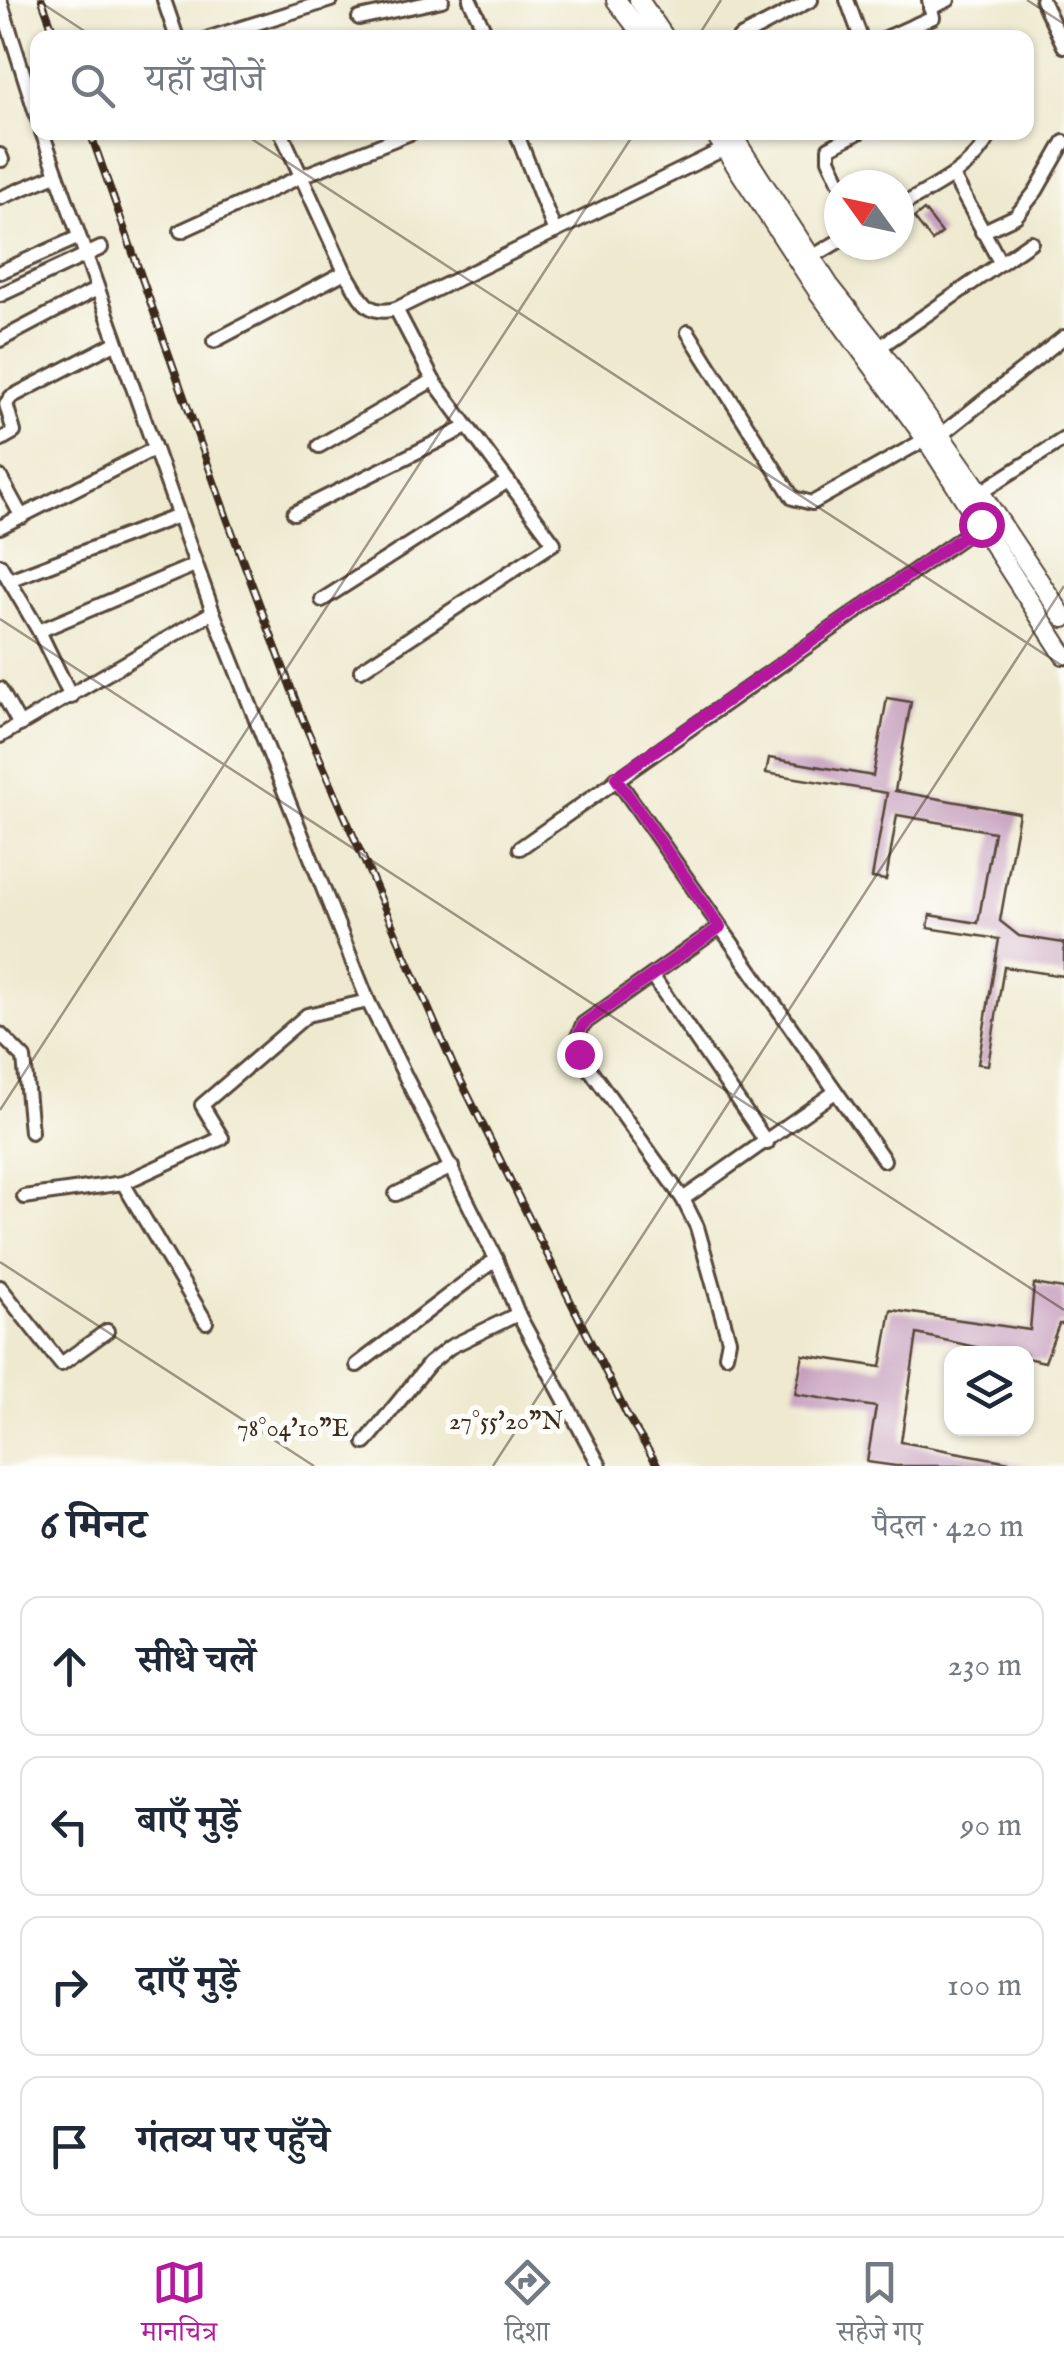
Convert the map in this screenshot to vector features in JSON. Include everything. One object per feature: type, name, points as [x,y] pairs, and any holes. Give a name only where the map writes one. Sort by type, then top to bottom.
[{"type":"main road","points":[[616,0],[639,30]]},
{"type":"main road","points":[[639,0],[660,30]]},
{"type":"main road","points":[[724,140],[932,440],[1064,618]]},
{"type":"main road","points":[[973,497],[981,524],[1064,655]]},
{"type":"street","points":[[0,0],[30,95]]},
{"type":"street","points":[[164,0],[174,30]]},
{"type":"street","points":[[248,30],[331,0]]},
{"type":"street","points":[[359,18],[442,0]]},
{"type":"street","points":[[470,0],[484,30]]},
{"type":"street","points":[[754,30],[810,0]]},
{"type":"street","points":[[847,0],[858,30]]},
{"type":"street","points":[[904,30],[933,17],[930,4],[948,0]]},
{"type":"street","points":[[1042,0],[1064,46]]},
{"type":"street","points":[[45,140],[194,565],[368,1001],[452,1167],[518,1314],[600,1466]]},
{"type":"street","points":[[284,140],[345,272],[368,308],[384,312],[555,232],[719,140]]},
{"type":"street","points":[[181,231],[392,140]]},
{"type":"street","points":[[519,140],[555,232]]},
{"type":"street","points":[[834,170],[828,158],[829,148],[844,140]]},
{"type":"street","points":[[914,198],[978,157],[988,140]]},
{"type":"street","points":[[982,232],[1016,216],[1064,142]]},
{"type":"street","points":[[0,198],[56,175]]},
{"type":"street","points":[[953,176],[1000,262]]},
{"type":"street","points":[[0,272],[78,238]]},
{"type":"street","points":[[873,351],[1031,242]]},
{"type":"street","points":[[0,295],[100,248]]},
{"type":"street","points":[[806,260],[824,250]]},
{"type":"street","points":[[214,341],[345,272]]},
{"type":"street","points":[[0,340],[96,289]]},
{"type":"street","points":[[362,670],[554,542],[433,380],[396,309]]},
{"type":"street","points":[[688,332],[793,498],[812,503],[932,440],[1064,337]]},
{"type":"street","points":[[0,440],[14,432],[6,404],[10,397],[115,342]]},
{"type":"street","points":[[318,446],[433,380]]},
{"type":"street","points":[[294,513],[466,428]]},
{"type":"street","points":[[973,497],[1064,439]]},
{"type":"street","points":[[0,527],[154,449]]},
{"type":"street","points":[[0,478],[22,516]]},
{"type":"street","points":[[322,600],[508,482]]},
{"type":"street","points":[[9,580],[178,516]]},
{"type":"street","points":[[520,848],[981,524]]},
{"type":"street","points":[[0,565],[39,631],[71,697]]},
{"type":"street","points":[[39,631],[194,565]]},
{"type":"street","points":[[0,736],[213,612]]},
{"type":"street","points":[[0,689],[20,725]]},
{"type":"street","points":[[616,778],[884,1160]]},
{"type":"street","points":[[720,927],[583,1024],[575,1044],[683,1199],[697,1227],[729,1340],[726,1356]]},
{"type":"street","points":[[653,977],[766,1143]]},
{"type":"street","points":[[24,1197],[123,1183],[222,1138],[202,1105],[307,1014],[368,1001]]},
{"type":"street","points":[[0,1034],[24,1058],[32,1132]]},
{"type":"street","points":[[683,1199],[836,1092]]},
{"type":"street","points":[[396,1194],[452,1167]]},
{"type":"street","points":[[123,1183],[206,1322]]},
{"type":"street","points":[[357,1365],[496,1259]]},
{"type":"street","points":[[0,1287],[61,1364],[107,1331]]},
{"type":"street","points":[[365,1443],[428,1364],[450,1347],[518,1314]]},
{"type":"building","points":[[924,210],[942,233],[932,241],[914,218]]},
{"type":"building","points":[[887,698],[911,702],[895,791],[1019,813],[1000,921],[1019,936],[1064,943],[1064,976],[1004,967],[988,1065],[978,1064],[999,939],[928,928],[930,915],[978,923],[994,832],[897,815],[886,880],[872,878],[887,793],[766,773],[769,758],[873,776]]},
{"type":"building","points":[[1034,1284],[1064,1289],[1064,1324],[1059,1324],[1045,1362],[1034,1360],[1034,1346],[971,1346],[917,1334],[901,1442],[1031,1466],[896,1466],[867,1462],[876,1407],[795,1394],[803,1355],[881,1367],[891,1310],[1030,1330]]},
{"type":"railway","points":[[42,0],[53,30]]},
{"type":"railway","points":[[93,140],[303,720],[454,1067],[628,1417],[658,1466]]},
{"type":"route","points":[[579,1054],[576,1034],[583,1024],[720,927],[616,778],[981,524]]}]
